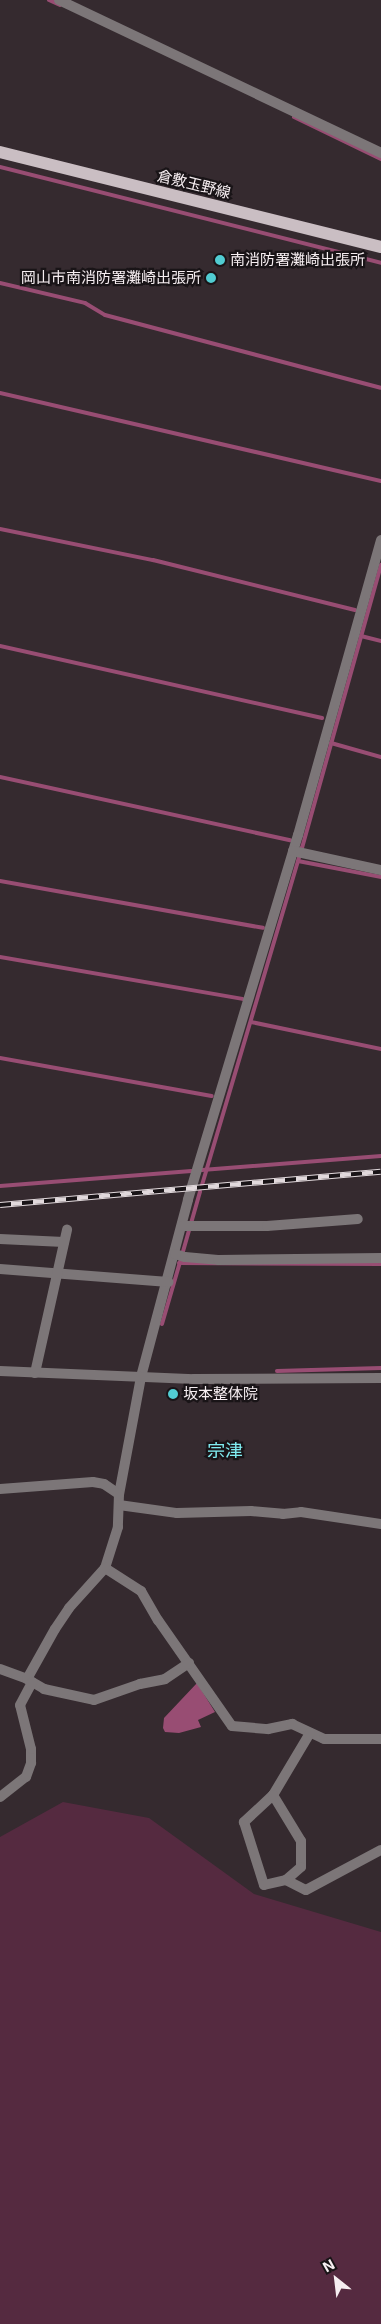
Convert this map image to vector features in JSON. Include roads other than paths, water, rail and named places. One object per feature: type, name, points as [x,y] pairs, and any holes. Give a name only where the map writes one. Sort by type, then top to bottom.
[{"type":"main road","name":"倉敷玉野線","points":[[0,152],[381,247]]},
{"type":"street","points":[[59,0],[381,153]]},
{"type":"street","points":[[0,1797],[26,1777],[31,1763],[31,1749],[20,1705],[30,1681],[55,1629],[70,1608],[105,1568],[118,1527],[119,1494],[141,1377],[168,1282],[180,1256],[188,1226],[199,1163],[298,852],[381,540]]},
{"type":"street","points":[[298,852],[381,870]]},
{"type":"street","points":[[188,1226],[267,1226],[358,1219]]},
{"type":"street","points":[[35,1373],[67,1230]]},
{"type":"street","points":[[0,1240],[64,1242]]},
{"type":"street","points":[[180,1256],[218,1260],[381,1258]]},
{"type":"street","points":[[0,1269],[168,1282]]},
{"type":"street","points":[[0,1371],[194,1379],[381,1378]]},
{"type":"street","points":[[0,1489],[93,1482],[104,1484],[119,1494]]},
{"type":"street","points":[[119,1506],[177,1513],[251,1511],[283,1514],[301,1512],[381,1524]]},
{"type":"street","points":[[105,1568],[141,1591],[158,1620],[232,1726],[268,1729],[292,1724],[324,1739],[381,1739]]},
{"type":"street","points":[[0,1670],[30,1681],[44,1689],[94,1700],[140,1684],[165,1678],[189,1663]]},
{"type":"street","points":[[273,1795],[300,1841],[301,1867],[286,1880],[264,1885],[244,1822],[273,1795],[310,1732]]},
{"type":"street","points":[[286,1880],[306,1890],[381,1850]]},
{"type":"waterway","points":[[49,0],[60,5]]},
{"type":"waterway","points":[[294,117],[381,159]]},
{"type":"waterway","points":[[0,167],[381,263]]},
{"type":"waterway","points":[[0,283],[85,303],[105,315],[381,388]]},
{"type":"waterway","points":[[0,393],[381,481]]},
{"type":"waterway","points":[[0,529],[153,560],[355,610]]},
{"type":"waterway","points":[[202,1185],[302,848],[381,565]]},
{"type":"waterway","points":[[361,636],[381,641]]},
{"type":"waterway","points":[[0,646],[322,718]]},
{"type":"waterway","points":[[331,743],[381,757]]},
{"type":"waterway","points":[[0,777],[290,840]]},
{"type":"waterway","points":[[298,861],[381,877]]},
{"type":"waterway","points":[[0,881],[263,928]]},
{"type":"waterway","points":[[0,957],[242,999]]},
{"type":"waterway","points":[[251,1022],[381,1049]]},
{"type":"waterway","points":[[0,1058],[212,1096]]},
{"type":"waterway","points":[[202,1170],[381,1156]]},
{"type":"waterway","points":[[0,1186],[191,1171]]},
{"type":"waterway","points":[[182,1255],[200,1192]]},
{"type":"waterway","points":[[162,1324],[180,1262]]},
{"type":"waterway","points":[[179,1263],[381,1264]]},
{"type":"waterway","points":[[277,1371],[381,1368]]},
{"type":"railway","points":[[0,1205],[381,1172]]},
{"type":"place","name":"南消防署灘崎出張所","points":[[220,260]]},
{"type":"place","name":"岡山市南消防署灘崎出張所","points":[[211,278]]},
{"type":"place","name":"坂本整体院","points":[[173,1394]]},
{"type":"district","name":"宗津","points":[[225,1451]]}]
